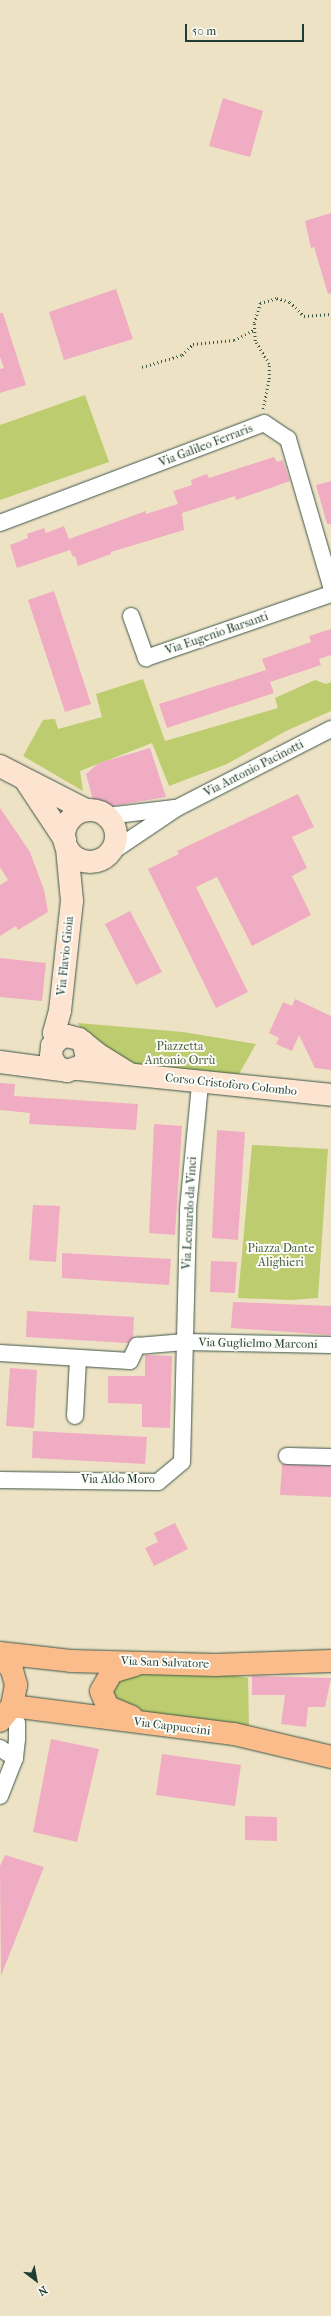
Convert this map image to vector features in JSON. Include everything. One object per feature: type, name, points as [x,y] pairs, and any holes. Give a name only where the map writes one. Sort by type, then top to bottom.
[{"type":"main road","name":"Via San Salvatore","points":[[0,1654],[71,1662],[146,1661],[215,1665],[331,1661]]},
{"type":"main road","points":[[0,1654],[9,1664],[15,1677],[16,1692],[7,1714]]},
{"type":"main road","points":[[146,1661],[112,1672],[101,1691],[108,1706],[146,1723]]},
{"type":"main road","name":"Via Cappuccini","points":[[7,1714],[146,1723],[234,1734],[331,1757]]},
{"type":"street","name":"Via Galileo Ferraris","points":[[0,523],[264,423],[288,439],[331,586]]},
{"type":"street","name":"Via Eugenio Barsanti","points":[[131,616],[146,658],[331,594]]},
{"type":"street","name":"Via Antonio Pacinotti","points":[[104,857],[177,808],[331,729]]},
{"type":"street","points":[[0,766],[86,810],[93,810],[107,816],[113,822],[116,840],[104,857],[83,861],[75,857],[26,780]]},
{"type":"street","name":"Via Antonio Pacinotti","points":[[107,816],[177,808]]},
{"type":"street","points":[[66,844],[66,826],[71,818],[86,810]]},
{"type":"street","name":"Via Flavio Gioia","points":[[55,1043],[54,1033],[60,1011],[72,901],[66,844]]},
{"type":"street","name":"Via Flavio Gioia","points":[[72,901],[104,857]]},
{"type":"street","name":"Via Flavio Gioia","points":[[60,1011],[81,1040]]},
{"type":"street","points":[[68,1036],[81,1040],[87,1057],[69,1070],[53,1062],[55,1043],[68,1036]]},
{"type":"street","name":"Corso Cristoforo Colombo","points":[[81,1040],[132,1074]]},
{"type":"street","name":"Corso Cristoforo Colombo","points":[[1,1062],[55,1043]]},
{"type":"street","name":"Corso Cristoforo Colombo","points":[[1,1062],[69,1070],[132,1074],[200,1084],[331,1095]]},
{"type":"street","name":"Via Leonardo da Vinci","points":[[185,1342],[188,1209],[200,1084]]},
{"type":"street","name":"Via Guglielmo Marconi","points":[[78,1358],[130,1361],[137,1346],[185,1342],[331,1345]]},
{"type":"street","name":"Via Aldo Moro","points":[[0,1480],[158,1482],[182,1462],[185,1342]]},
{"type":"street","points":[[0,1353],[78,1358],[75,1416]]},
{"type":"street","points":[[287,1456],[331,1457]]},
{"type":"street","points":[[0,1796],[15,1758],[17,1724],[7,1714]]},
{"type":"street","points":[[0,1748],[15,1758]]},
{"type":"path","points":[[256,427],[268,394],[269,379],[269,364],[255,341],[254,330],[260,303],[277,298],[290,302],[304,316],[331,314]]},
{"type":"path","points":[[142,367],[182,355],[193,344],[217,343],[226,339],[234,340],[254,330]]},
{"type":"green space","points":[[85,395],[109,462],[0,500],[0,425]]},
{"type":"green space","points":[[143,679],[165,741],[278,708],[275,698],[315,680],[326,684],[331,682],[331,711],[286,731],[227,764],[169,786],[152,743],[80,771],[83,791],[23,756],[43,720],[55,719],[58,729],[102,717],[96,694]]},
{"type":"green space","name":"Piazzetta Antonio Orrù","points":[[78,1023],[183,1032],[256,1044],[239,1074],[215,1082],[133,1069],[87,1041]]},
{"type":"green space","name":"Piazza Dante Alighieri","points":[[252,1145],[328,1149],[318,1298],[291,1300],[238,1298]]},
{"type":"green space","points":[[132,1673],[222,1673],[248,1678],[249,1730],[144,1718],[114,1703],[111,1689],[117,1676]]},
{"type":"building","points":[[223,98],[263,111],[250,157],[209,146]]},
{"type":"building","points":[[331,213],[331,293],[328,294],[314,247],[311,248],[305,221]]},
{"type":"building","points":[[116,289],[133,339],[64,360],[49,312]]},
{"type":"building","points":[[0,313],[3,313],[26,385],[0,393],[0,369],[4,368],[0,357]]},
{"type":"building","points":[[274,457],[277,462],[283,460],[290,481],[236,500],[235,496],[182,513],[184,530],[111,552],[111,554],[78,566],[75,556],[73,557],[70,550],[17,568],[10,545],[28,538],[27,534],[44,528],[46,533],[64,526],[69,539],[146,511],[146,514],[178,504],[173,491],[192,485],[191,480],[207,474],[209,478]]},
{"type":"building","points":[[331,481],[331,524],[327,524],[316,485]]},
{"type":"building","points":[[54,591],[91,704],[65,712],[28,600]]},
{"type":"building","points":[[331,629],[331,655],[319,659],[321,665],[270,682],[274,693],[167,728],[159,704],[266,670],[262,659],[311,642],[309,636]]},
{"type":"building","points":[[150,748],[166,797],[112,806],[97,804],[93,800],[86,774],[99,763]]},
{"type":"building","points":[[298,794],[314,827],[292,837],[307,868],[292,876],[311,915],[252,946],[217,877],[196,887],[248,992],[216,1008],[148,869],[179,854],[177,851]]},
{"type":"building","points":[[0,808],[30,852],[44,890],[48,912],[18,930],[16,926],[0,936],[0,885],[8,880],[0,867]]},
{"type":"building","points":[[130,911],[162,972],[136,985],[105,924]]},
{"type":"building","points":[[0,958],[46,963],[42,1001],[0,997]]},
{"type":"building","points":[[295,999],[331,1016],[331,1070],[315,1068],[299,1035],[292,1051],[276,1044],[279,1038],[269,1033],[283,1002],[292,1006]]},
{"type":"building","points":[[0,1083],[15,1084],[14,1096],[138,1104],[136,1130],[29,1124],[30,1113],[0,1110]]},
{"type":"building","points":[[154,1124],[182,1126],[175,1235],[149,1233]]},
{"type":"building","points":[[217,1130],[245,1132],[238,1240],[212,1238]]},
{"type":"building","points":[[33,1205],[60,1206],[56,1262],[29,1260]]},
{"type":"building","points":[[62,1253],[171,1259],[169,1285],[62,1278]]},
{"type":"building","points":[[211,1261],[237,1262],[235,1293],[210,1292]]},
{"type":"building","points":[[233,1302],[331,1306],[331,1335],[231,1328]]},
{"type":"building","points":[[27,1311],[134,1317],[133,1338],[128,1343],[26,1337]]},
{"type":"building","points":[[145,1355],[172,1356],[170,1428],[142,1427],[142,1404],[108,1403],[108,1376],[145,1376]]},
{"type":"building","points":[[10,1368],[37,1370],[34,1428],[6,1426]]},
{"type":"building","points":[[33,1431],[147,1437],[145,1464],[32,1458]]},
{"type":"building","points":[[282,1464],[331,1466],[331,1497],[280,1495]]},
{"type":"building","points":[[175,1523],[188,1549],[154,1566],[145,1548],[158,1542],[154,1533]]},
{"type":"building","points":[[252,1676],[331,1678],[325,1707],[308,1707],[306,1727],[281,1724],[285,1695],[252,1695]]},
{"type":"building","points":[[51,1739],[99,1749],[77,1842],[33,1832]]},
{"type":"building","points":[[162,1754],[241,1765],[235,1806],[156,1795]]},
{"type":"building","points":[[245,1816],[277,1817],[277,1841],[245,1840]]},
{"type":"building","points":[[5,1855],[44,1867],[1,1976],[0,1866]]}]
